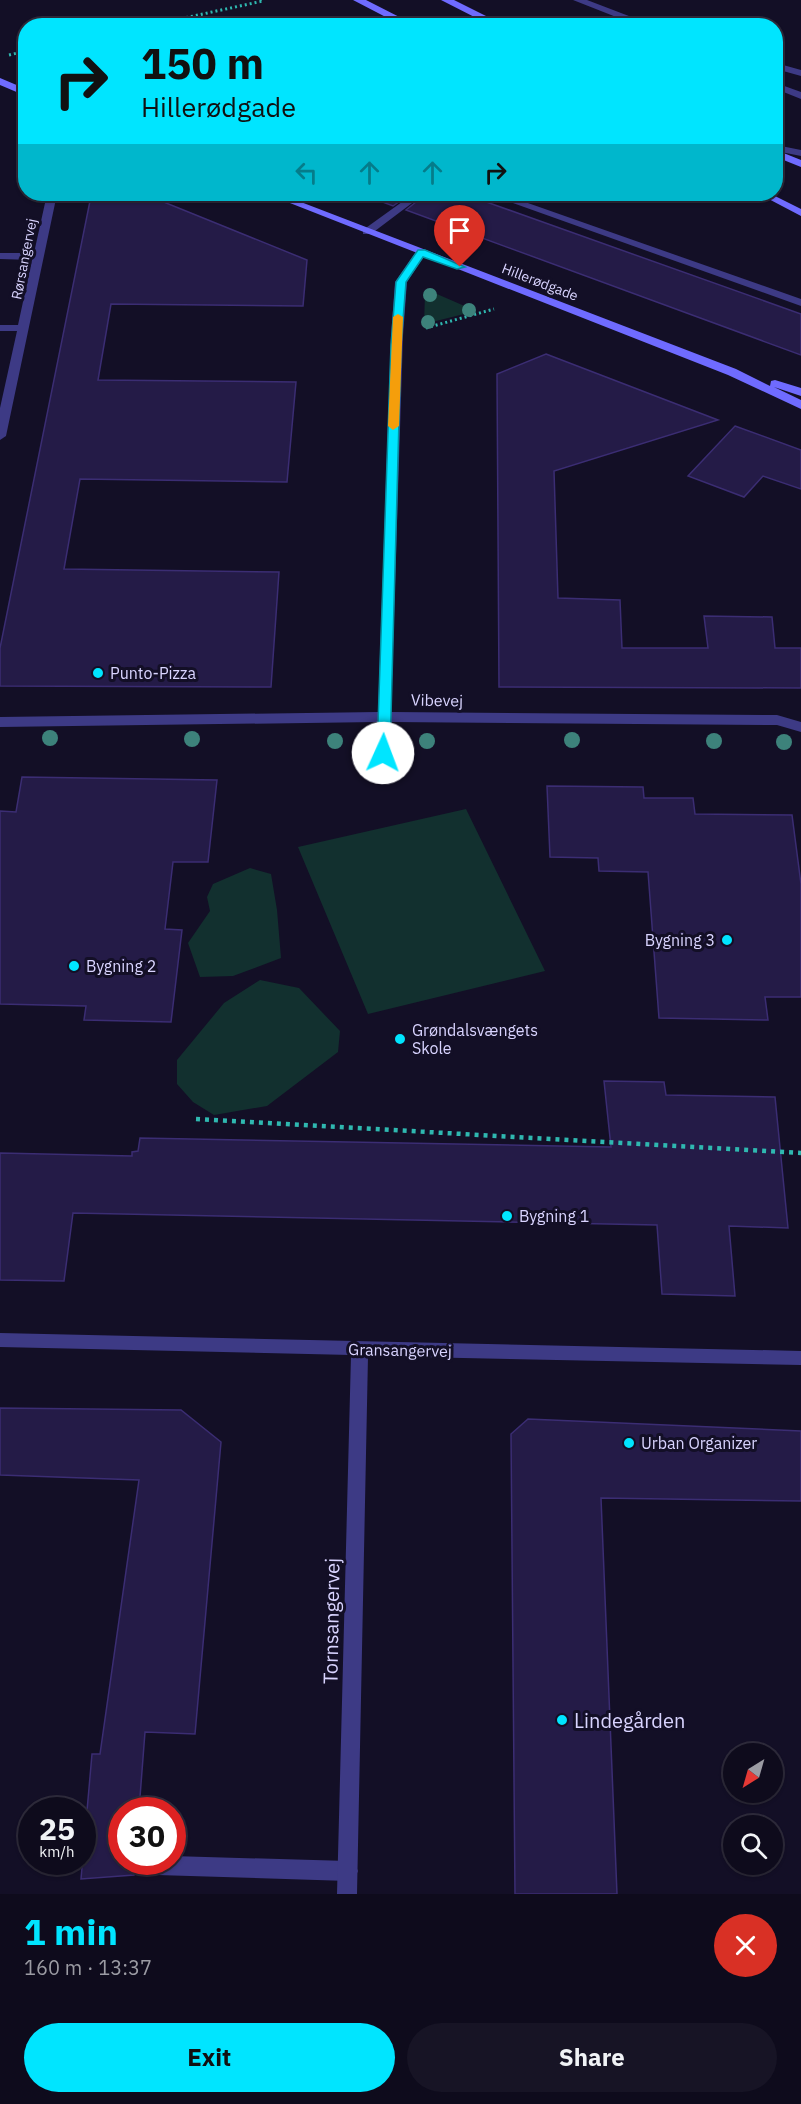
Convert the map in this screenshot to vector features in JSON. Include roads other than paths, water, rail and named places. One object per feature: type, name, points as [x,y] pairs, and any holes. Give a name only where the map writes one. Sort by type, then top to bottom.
[{"type":"street","points":[[358,0],[395,18]]},
{"type":"street","points":[[446,0],[484,18]]},
{"type":"street","points":[[578,0],[611,18]]},
{"type":"street","points":[[578,0],[628,18]]},
{"type":"street","points":[[783,68],[801,74]]},
{"type":"street","points":[[783,85],[801,74]]},
{"type":"street","points":[[0,81],[18,89]]},
{"type":"street","points":[[783,89],[801,96]]},
{"type":"street","points":[[783,149],[801,153]]},
{"type":"street","points":[[783,156],[801,164]]},
{"type":"street","name":"Rørsangervej","points":[[0,436],[51,201]]},
{"type":"street","name":"Hillerødgade","points":[[290,201],[732,372],[801,405]]},
{"type":"street","points":[[367,232],[409,201]]},
{"type":"street","points":[[513,201],[801,303]]},
{"type":"street","points":[[778,201],[801,213]]},
{"type":"street","points":[[383,753],[396,336],[401,282],[421,252]]},
{"type":"street","points":[[0,256],[40,257]]},
{"type":"street","points":[[0,328],[25,328]]},
{"type":"street","name":"Hillerødgade","points":[[732,372],[801,392]]},
{"type":"street","name":"Vibevej","points":[[0,722],[384,717],[777,720],[801,727]]},
{"type":"street","name":"Gransangervej","points":[[0,1340],[801,1358]]},
{"type":"street","name":"Tornsangervej","points":[[347,1894],[360,1349]]},
{"type":"street","points":[[186,1866],[348,1871]]},
{"type":"place","name":"Punto-Pizza","points":[[98,673]]},
{"type":"place","name":"Bygning 3","points":[[727,940]]},
{"type":"place","name":"Bygning 2","points":[[74,966]]},
{"type":"place","name":"Grøndalsvængets Skole","points":[[400,1039]]},
{"type":"place","name":"Bygning 1","points":[[507,1216]]},
{"type":"place","name":"Urban Organizer","points":[[629,1443]]},
{"type":"place","name":"Lindegården","points":[[562,1720]]}]
